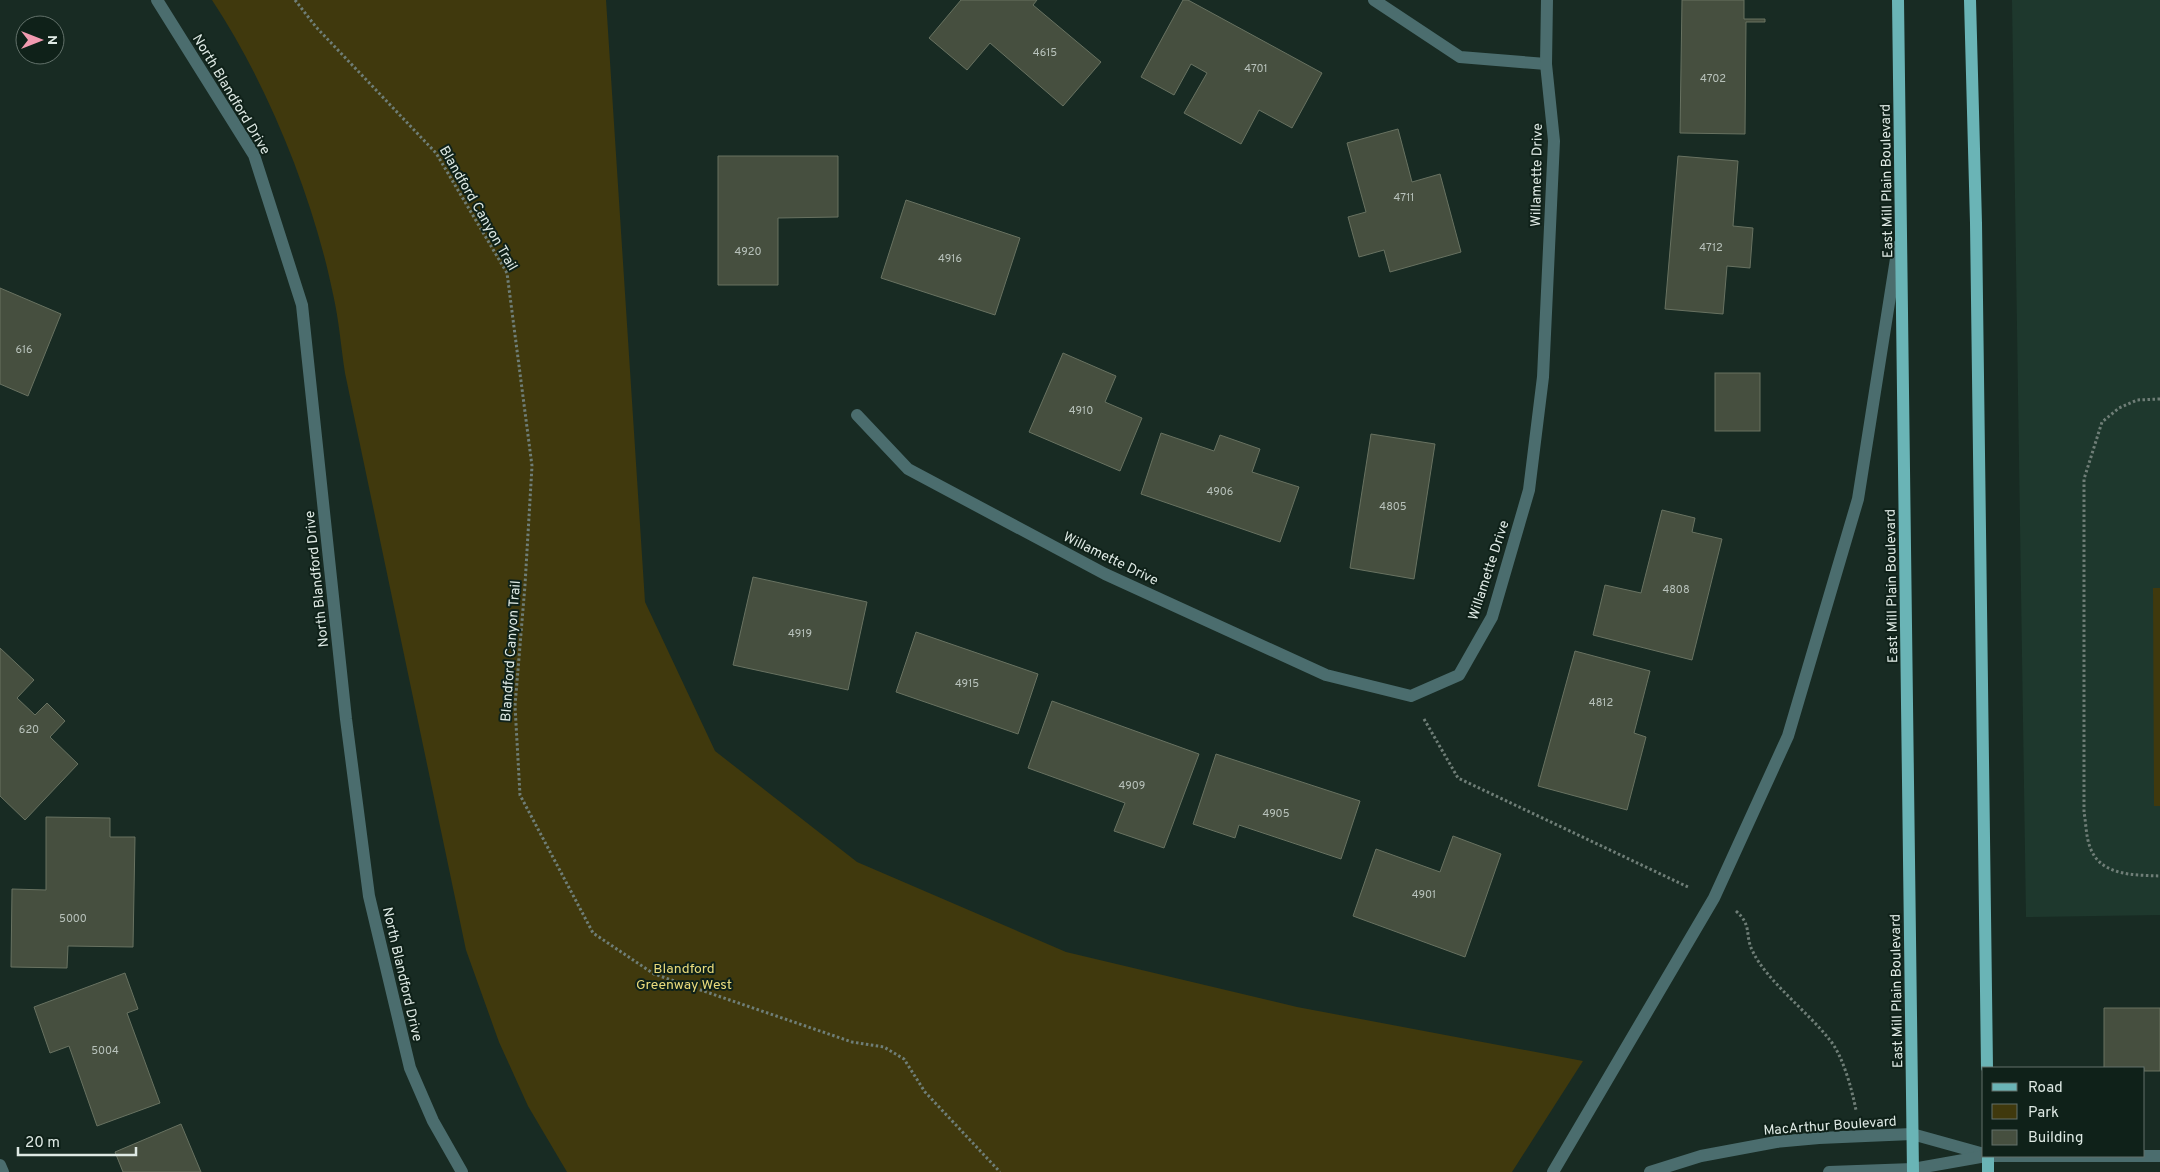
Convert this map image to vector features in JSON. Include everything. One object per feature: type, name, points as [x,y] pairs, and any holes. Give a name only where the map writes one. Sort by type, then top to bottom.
[{"type":"main road","name":"East Mill Plain Boulevard","points":[[1898,0],[1913,1170]]},
{"type":"main road","points":[[1970,0],[1976,223],[1987,1067]]},
{"type":"main road","points":[[1988,1157],[1988,1172]]},
{"type":"street","name":"North Blandford Drive","points":[[157,0],[254,155],[302,306],[346,719],[369,896],[410,1068],[433,1121],[462,1172]]},
{"type":"street","points":[[1374,0],[1460,57],[1546,64]]},
{"type":"street","name":"Willamette Drive","points":[[857,415],[908,469],[1105,574],[1326,675],[1411,696],[1459,675],[1492,617],[1529,490],[1543,377],[1554,141],[1546,64],[1547,0]]},
{"type":"street","points":[[1553,1172],[1714,898],[1788,736],[1858,500],[1902,219]]},
{"type":"street","name":"MacArthur Boulevard","points":[[1650,1172],[1701,1156],[1776,1142],[1860,1136],[1912,1134],[1982,1153]]},
{"type":"street","points":[[2145,1156],[2160,1156]]},
{"type":"street","points":[[1829,1172],[1913,1170],[1983,1157]]},
{"type":"street","points":[[0,1165],[3,1172]]},
{"type":"path","name":"Blandford Canyon Trail","points":[[296,0],[316,27],[436,153],[507,273],[532,466],[526,585],[515,706],[520,795],[593,933],[654,974],[852,1042],[884,1047],[904,1059],[925,1092],[1000,1172]]},
{"type":"path","points":[[2160,399],[2137,400],[2119,408],[2102,422],[2084,479],[2084,812],[2090,848],[2101,866],[2121,874],[2160,876]]},
{"type":"path","points":[[1411,696],[1458,778],[1714,898],[1735,910],[1746,920],[1752,951],[1765,969],[1831,1040],[1850,1082],[1860,1136]]},
{"type":"shaded area","points":[[2012,0],[2160,0],[2160,915],[2026,917]]},
{"type":"green space","name":"Blandford Greenway West","points":[[212,0],[606,0],[645,602],[715,751],[857,862],[1066,952],[1297,1007],[1583,1061],[1512,1172],[567,1172],[528,1106],[499,1042],[466,950],[345,373],[335,304],[313,218],[286,141],[269,104],[232,32]]},
{"type":"green space","points":[[2153,588],[2160,588],[2160,806],[2154,806]]},
{"type":"building","points":[[961,0],[1037,0],[1033,5],[1101,62],[1063,106],[990,43],[967,70],[929,38]]},
{"type":"building","points":[[1183,0],[1188,0],[1322,73],[1292,128],[1259,110],[1241,144],[1184,113],[1207,73],[1191,64],[1174,95],[1141,77]]},
{"type":"building","points":[[1682,0],[1744,0],[1744,19],[1765,19],[1765,22],[1746,22],[1745,134],[1680,133]]},
{"type":"building","points":[[1398,129],[1412,182],[1440,174],[1461,252],[1390,272],[1384,250],[1359,257],[1348,217],[1366,212],[1347,143]]},
{"type":"building","points":[[718,156],[838,156],[838,217],[778,218],[778,285],[718,285]]},
{"type":"building","points":[[1678,156],[1738,161],[1733,226],[1753,228],[1750,268],[1727,266],[1723,314],[1665,309]]},
{"type":"building","points":[[906,200],[1020,238],[995,315],[881,278]]},
{"type":"building","points":[[0,288],[61,314],[28,396],[0,384]]},
{"type":"building","points":[[1063,353],[1116,376],[1105,402],[1142,418],[1120,471],[1029,432]]},
{"type":"building","points":[[1715,373],[1760,373],[1760,431],[1715,431]]},
{"type":"building","points":[[1161,433],[1214,451],[1220,435],[1260,449],[1252,472],[1299,487],[1280,542],[1141,494]]},
{"type":"building","points":[[1371,434],[1435,444],[1414,579],[1350,568]]},
{"type":"building","points":[[1662,510],[1695,518],[1692,532],[1722,539],[1692,660],[1593,635],[1605,585],[1641,593]]},
{"type":"building","points":[[753,577],[867,602],[848,690],[733,665]]},
{"type":"building","points":[[916,632],[1038,674],[1018,734],[896,692]]},
{"type":"building","points":[[0,648],[34,680],[17,698],[35,715],[47,703],[65,721],[50,737],[78,764],[25,820],[0,796]]},
{"type":"building","points":[[1575,651],[1650,671],[1634,733],[1646,737],[1627,810],[1538,786]]},
{"type":"building","points":[[1052,701],[1199,754],[1164,848],[1114,831],[1125,803],[1028,768]]},
{"type":"building","points":[[1216,754],[1360,801],[1341,859],[1239,825],[1235,838],[1193,824]]},
{"type":"building","points":[[46,817],[110,818],[110,837],[135,837],[133,947],[68,946],[67,968],[11,967],[12,889],[46,890]]},
{"type":"building","points":[[1453,836],[1501,854],[1465,957],[1353,916],[1376,849],[1440,872]]},
{"type":"building","points":[[125,973],[138,1009],[127,1013],[160,1103],[97,1126],[69,1046],[50,1053],[34,1007]]},
{"type":"building","points":[[2104,1008],[2160,1008],[2160,1071],[2145,1071],[2145,1067],[2104,1067]]},
{"type":"building","points":[[181,1124],[201,1172],[123,1172],[115,1152]]}]
